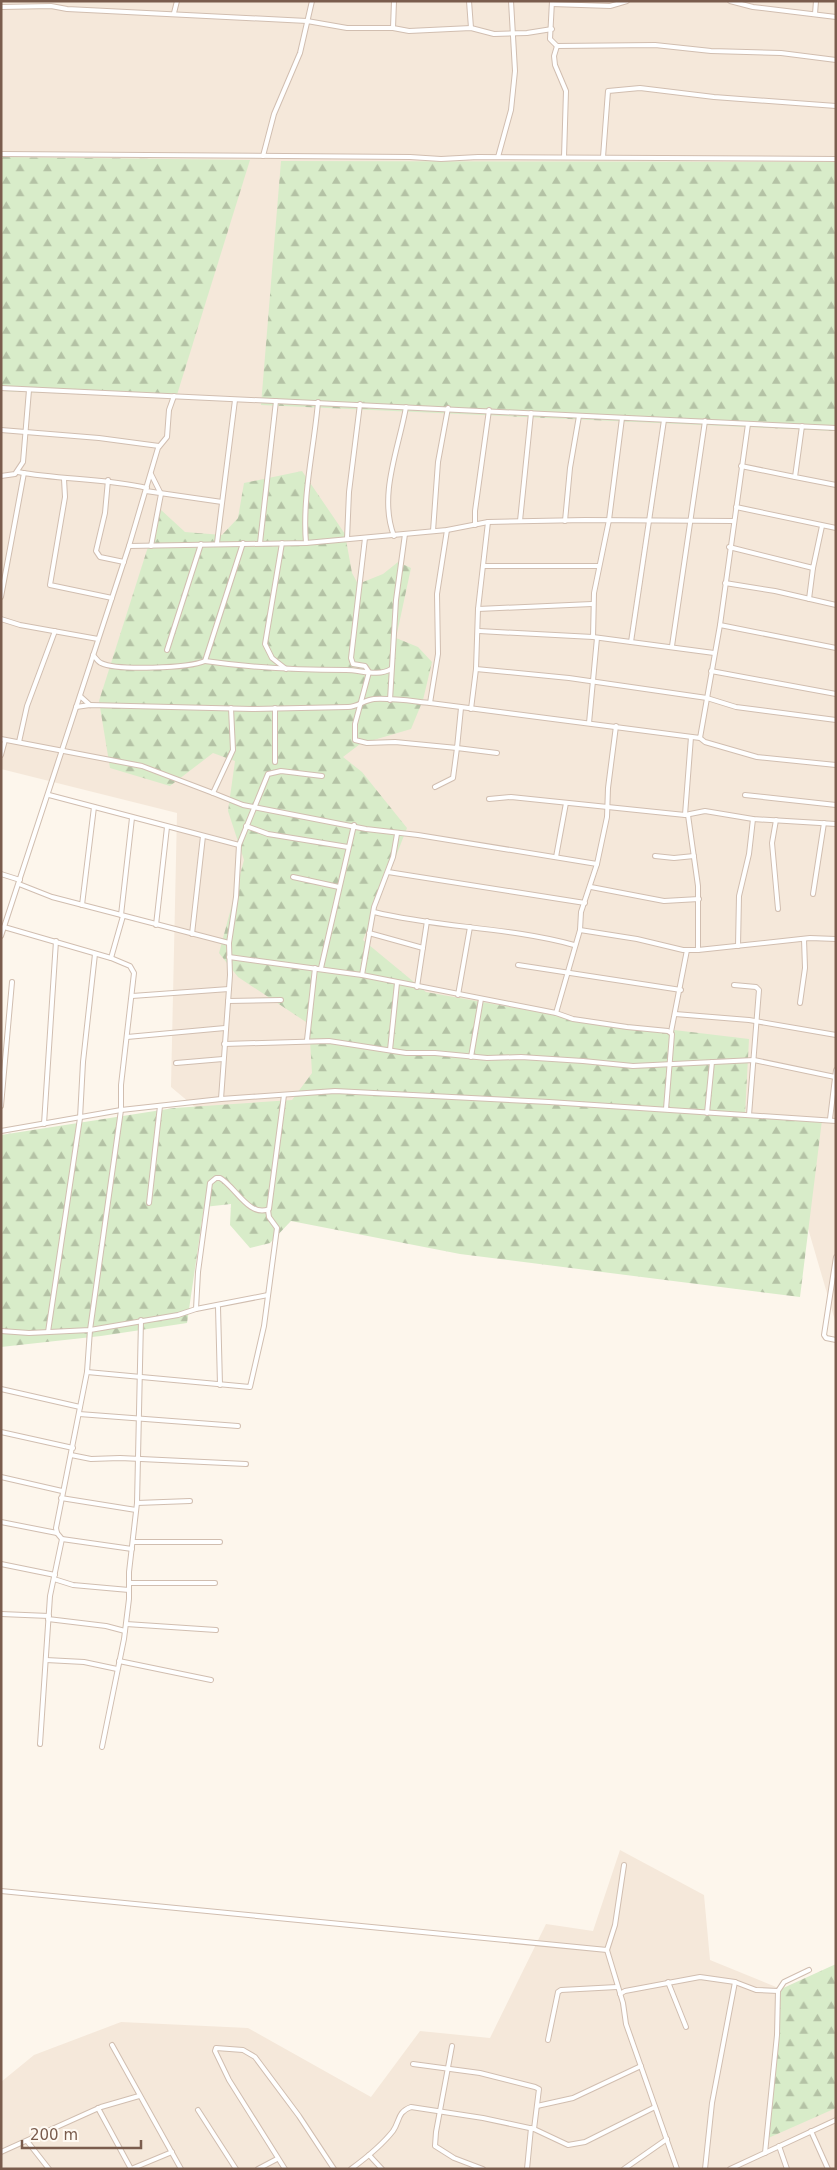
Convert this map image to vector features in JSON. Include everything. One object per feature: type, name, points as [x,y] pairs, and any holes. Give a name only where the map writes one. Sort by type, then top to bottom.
[{"type":"street","points":[[174,13],[177,1]]},
{"type":"street","points":[[263,156],[274,114],[300,53],[312,1]]},
{"type":"street","points":[[393,28],[394,1]]},
{"type":"street","points":[[469,1],[470,28]]},
{"type":"street","points":[[498,157],[511,110],[515,71],[511,1]]},
{"type":"street","points":[[627,1],[595,6],[552,3],[550,39],[557,46],[655,45],[836,60]]},
{"type":"street","points":[[730,1],[753,7],[836,17]]},
{"type":"street","points":[[815,14],[816,1]]},
{"type":"street","points":[[1,7],[52,4],[67,9],[174,13],[307,22],[347,28],[393,28],[409,31],[470,28],[494,34],[527,33],[552,29]]},
{"type":"street","points":[[557,46],[554,56],[555,65],[566,91],[564,158]]},
{"type":"street","points":[[603,158],[608,91],[640,88],[706,96],[836,106]]},
{"type":"street","points":[[1,154],[410,157],[441,159],[498,157],[836,159]]},
{"type":"street","points":[[1,388],[836,428]]},
{"type":"street","points":[[18,472],[23,462],[29,390]]},
{"type":"street","points":[[1,936],[49,795],[159,446],[168,434],[169,410],[174,396]]},
{"type":"street","points":[[217,543],[234,400]]},
{"type":"street","points":[[260,543],[276,401]]},
{"type":"street","points":[[306,543],[304,512],[315,442],[318,402]]},
{"type":"street","points":[[347,539],[349,492],[360,404]]},
{"type":"street","points":[[394,536],[387,502],[406,407]]},
{"type":"street","points":[[433,531],[438,462],[448,408]]},
{"type":"street","points":[[475,525],[475,511],[489,410]]},
{"type":"street","points":[[520,522],[531,413]]},
{"type":"street","points":[[565,521],[570,468],[579,416]]},
{"type":"street","points":[[589,723],[595,637],[592,604],[609,520],[622,418]]},
{"type":"street","points":[[631,642],[664,420]]},
{"type":"street","points":[[672,646],[705,422]]},
{"type":"street","points":[[700,738],[720,625],[729,547],[748,424]]},
{"type":"street","points":[[795,477],[802,426]]},
{"type":"street","points":[[1,430],[100,438],[159,446]]},
{"type":"street","points":[[742,466],[836,485]]},
{"type":"street","points":[[1,476],[8,476],[18,472],[64,479],[108,480],[161,494],[222,502]]},
{"type":"street","points":[[1,596],[24,473]]},
{"type":"street","points":[[150,546],[161,494],[151,474]]},
{"type":"street","points":[[64,479],[65,497],[50,584],[112,598]]},
{"type":"street","points":[[108,480],[105,513],[96,552],[100,556],[124,562]]},
{"type":"street","points":[[736,507],[836,528]]},
{"type":"street","points":[[129,546],[217,543],[306,543],[447,530],[488,522],[609,520],[733,521]]},
{"type":"street","points":[[471,709],[479,632],[478,609],[488,522]]},
{"type":"street","points":[[808,599],[822,526]]},
{"type":"street","points":[[430,703],[438,654],[438,594],[447,530]]},
{"type":"street","points":[[390,700],[391,669],[404,534]]},
{"type":"street","points":[[365,538],[352,658],[353,664],[365,666],[368,672],[354,737],[358,741],[457,748],[497,753]]},
{"type":"street","points":[[205,661],[243,543]]},
{"type":"street","points":[[167,650],[201,544]]},
{"type":"street","points":[[282,544],[265,644],[272,658],[288,670]]},
{"type":"street","points":[[729,547],[813,568]]},
{"type":"street","points":[[484,566],[599,566]]},
{"type":"street","points":[[725,583],[836,605]]},
{"type":"street","points":[[478,609],[592,604]]},
{"type":"street","points":[[1,619],[20,625],[98,639]]},
{"type":"street","points":[[720,625],[836,648]]},
{"type":"street","points":[[18,742],[27,706],[55,630]]},
{"type":"street","points":[[479,632],[595,637],[714,653]]},
{"type":"street","points":[[93,655],[103,664],[121,667],[176,667],[205,661],[288,670],[348,670],[385,673],[391,669]]},
{"type":"street","points":[[476,670],[593,682],[707,698],[736,707],[836,720]]},
{"type":"street","points":[[711,671],[836,694]]},
{"type":"street","points":[[80,696],[90,705]]},
{"type":"street","points":[[76,707],[90,705],[231,708],[360,706],[368,700],[430,703],[691,736],[700,738],[705,742],[757,756],[836,765]]},
{"type":"street","points":[[213,793],[233,750],[231,708]]},
{"type":"street","points":[[275,708],[275,762]]},
{"type":"street","points":[[435,787],[453,778],[460,708]]},
{"type":"street","points":[[556,1014],[569,972],[574,945],[580,930],[581,912],[591,887],[597,864],[607,807],[616,726]]},
{"type":"street","points":[[691,736],[686,815],[694,856],[699,899],[698,950]]},
{"type":"street","points":[[1,755],[3,740],[63,750],[142,766],[254,808],[398,834],[418,835],[597,864]]},
{"type":"street","points":[[221,1099],[229,989],[229,943],[236,897],[239,845],[265,778],[271,772],[281,771],[322,776]]},
{"type":"street","points":[[49,795],[239,845]]},
{"type":"street","points":[[745,795],[836,805]]},
{"type":"street","points":[[489,799],[511,797],[686,815],[706,810],[753,819],[836,824]]},
{"type":"street","points":[[556,857],[566,803]]},
{"type":"street","points":[[82,905],[94,807]]},
{"type":"street","points":[[111,958],[122,916],[132,818]]},
{"type":"street","points":[[738,946],[739,896],[749,854],[753,819]]},
{"type":"street","points":[[776,820],[772,843],[778,909]]},
{"type":"street","points":[[813,894],[824,823]]},
{"type":"street","points":[[321,968],[354,825]]},
{"type":"street","points":[[246,826],[268,834],[348,847]]},
{"type":"street","points":[[156,925],[167,827]]},
{"type":"street","points":[[362,975],[374,912],[393,857],[398,834]]},
{"type":"street","points":[[192,934],[203,836]]},
{"type":"street","points":[[655,856],[674,858],[694,856]]},
{"type":"street","points":[[388,872],[585,904]]},
{"type":"street","points":[[1,874],[82,905],[229,943]]},
{"type":"street","points":[[293,877],[339,887]]},
{"type":"street","points":[[591,887],[664,901],[699,899]]},
{"type":"street","points":[[374,912],[541,937],[574,945]]},
{"type":"street","points":[[417,987],[427,921]]},
{"type":"street","points":[[4,927],[111,958],[125,963],[133,969],[121,1110],[90,1330],[86,1372],[73,1448],[62,1491],[56,1528],[57,1533],[62,1539],[132,1549]]},
{"type":"street","points":[[458,995],[470,927]]},
{"type":"street","points":[[580,930],[687,950],[804,939],[836,939]]},
{"type":"street","points":[[370,934],[423,948]]},
{"type":"street","points":[[800,1003],[805,968],[804,939]]},
{"type":"street","points":[[44,1124],[56,942]]},
{"type":"street","points":[[666,1109],[672,1032],[687,950]]},
{"type":"street","points":[[48,1332],[80,1118],[83,1062],[95,954]]},
{"type":"street","points":[[229,956],[362,975],[573,1019],[672,1032]]},
{"type":"street","points":[[518,965],[681,990]]},
{"type":"street","points":[[307,1040],[314,968]]},
{"type":"street","points":[[1,1106],[12,982]]},
{"type":"street","points":[[390,1050],[397,983]]},
{"type":"street","points":[[734,985],[758,988],[749,1116]]},
{"type":"street","points":[[132,996],[229,989]]},
{"type":"street","points":[[471,1057],[481,999]]},
{"type":"street","points":[[228,1001],[281,1000]]},
{"type":"street","points":[[1,1006],[9,1006]]},
{"type":"street","points":[[676,1014],[756,1021],[836,1035]]},
{"type":"street","points":[[127,1037],[225,1028]]},
{"type":"street","points":[[224,1044],[307,1040],[329,1041],[390,1050],[471,1057],[583,1060],[633,1066],[754,1060],[835,1077]]},
{"type":"street","points":[[176,1063],[223,1059]]},
{"type":"street","points":[[707,1113],[712,1062]]},
{"type":"street","points":[[830,1119],[836,1070]]},
{"type":"street","points":[[1,1131],[121,1110],[221,1099],[335,1092],[666,1109],[749,1116],[830,1119],[836,1121]]},
{"type":"street","points":[[86,1372],[250,1387],[268,1296],[277,1228],[269,1217],[268,1210],[284,1095]]},
{"type":"street","points":[[149,1203],[160,1106]]},
{"type":"street","points":[[196,1309],[198,1272],[212,1180],[220,1178],[248,1205],[268,1210]]},
{"type":"street","points":[[836,1257],[833,1300],[824,1335],[826,1338],[836,1340]]},
{"type":"street","points":[[1,1331],[48,1332],[90,1330],[268,1296]]},
{"type":"street","points":[[218,1307],[220,1385]]},
{"type":"street","points":[[102,1746],[125,1631],[137,1503],[140,1320]]},
{"type":"street","points":[[1,1389],[80,1407]]},
{"type":"street","points":[[79,1414],[238,1426]]},
{"type":"street","points":[[1,1432],[73,1448]]},
{"type":"street","points":[[71,1455],[91,1459],[138,1459],[246,1464]]},
{"type":"street","points":[[1,1477],[62,1491]]},
{"type":"street","points":[[61,1498],[136,1510]]},
{"type":"street","points":[[137,1503],[190,1501]]},
{"type":"street","points":[[1,1522],[57,1533]]},
{"type":"street","points":[[40,1744],[49,1618],[62,1539]]},
{"type":"street","points":[[133,1542],[220,1542]]},
{"type":"street","points":[[1,1564],[55,1577],[74,1585],[128,1590]]},
{"type":"street","points":[[128,1583],[215,1583]]},
{"type":"street","points":[[1,1614],[49,1618],[106,1626],[125,1631]]},
{"type":"street","points":[[126,1624],[216,1630]]},
{"type":"street","points":[[46,1660],[84,1662],[117,1669]]},
{"type":"street","points":[[119,1661],[211,1680]]},
{"type":"street","points":[[624,1865],[615,1925],[607,1950],[620,1994],[626,2024],[677,2169]]},
{"type":"street","points":[[1,1891],[607,1950]]},
{"type":"street","points":[[765,2153],[777,2035],[778,1991],[784,1982],[809,1970]]},
{"type":"street","points":[[620,1994],[625,1991],[700,1977],[735,1982],[756,1990],[778,1991]]},
{"type":"street","points":[[668,1982],[686,2027]]},
{"type":"street","points":[[705,2169],[712,2103],[735,1982]]},
{"type":"street","points":[[548,2040],[558,1992],[561,1990],[618,1987]]},
{"type":"street","points":[[112,2044],[181,2169]]},
{"type":"street","points":[[452,2046],[436,2132],[437,2148],[481,2168]]},
{"type":"street","points":[[285,2169],[277,2159],[230,2080],[215,2051],[216,2048],[243,2050],[255,2057],[299,2116],[334,2169]]},
{"type":"street","points":[[413,2064],[498,2077],[538,2089],[527,2169]]},
{"type":"street","points":[[536,2106],[573,2098],[641,2066]]},
{"type":"street","points":[[1,2152],[98,2108],[139,2096]]},
{"type":"street","points":[[352,2169],[394,2131],[400,2114],[404,2109],[411,2107],[532,2128],[568,2145],[585,2142],[655,2107]]},
{"type":"street","points":[[98,2108],[131,2169],[172,2152]]},
{"type":"street","points":[[198,2110],[236,2169]]},
{"type":"street","points":[[730,2169],[738,2167],[836,2120]]},
{"type":"street","points":[[811,2131],[828,2169]]},
{"type":"street","points":[[624,2169],[667,2139]]},
{"type":"street","points":[[27,2141],[49,2169]]},
{"type":"street","points":[[779,2146],[787,2169]]},
{"type":"street","points":[[369,2155],[382,2169]]},
{"type":"street","points":[[258,2169],[277,2159]]},
{"type":"shaded area","points":[[1,1],[836,1],[836,1324],[788,1160],[222,1130],[171,1087],[177,813],[1,769]]},
{"type":"shaded area","points":[[620,1850],[704,1895],[710,1960],[781,1989],[766,2139],[836,2100],[836,2169],[1,2169],[1,2082],[34,2055],[121,2022],[248,2028],[371,2097],[420,2031],[490,2038],[546,1924],[593,1931]]},
{"type":"green space","points":[[1,157],[250,160],[176,398],[1,391]]},
{"type":"green space","points":[[281,161],[836,162],[836,431],[261,405]]},
{"type":"green space","points":[[302,471],[345,534],[352,573],[358,584],[383,574],[398,562],[411,568],[396,638],[418,647],[432,662],[423,700],[411,729],[360,744],[343,757],[362,772],[407,828],[363,940],[426,992],[566,1017],[749,1039],[745,1115],[822,1120],[800,1297],[460,1254],[291,1221],[270,1243],[250,1248],[230,1225],[231,1204],[204,1207],[187,1323],[101,1336],[1,1347],[1,1135],[174,1108],[292,1100],[312,1073],[309,1024],[238,977],[219,953],[244,860],[228,811],[235,761],[213,753],[170,786],[110,768],[99,701],[160,509],[185,532],[222,535],[238,518],[244,483]]},
{"type":"green space","points":[[836,1964],[836,2108],[766,2139],[781,1989]]}]
